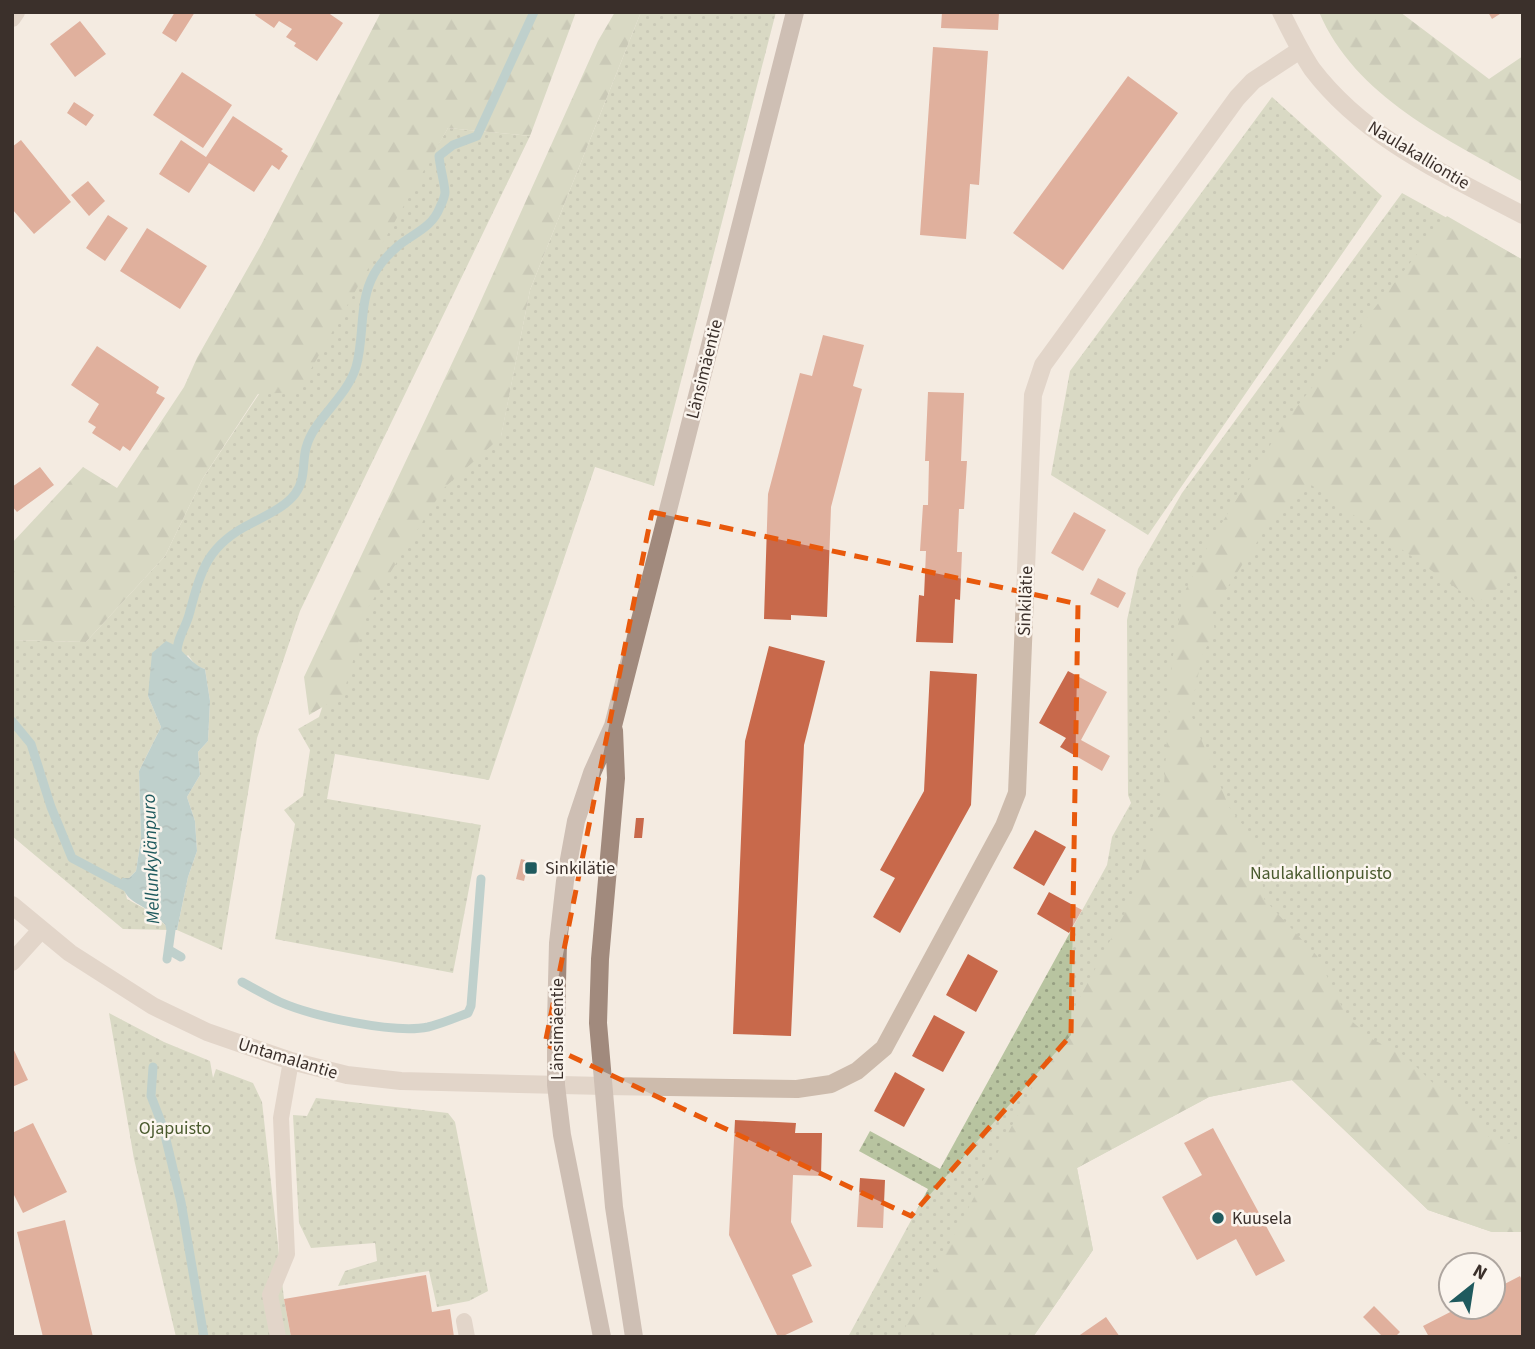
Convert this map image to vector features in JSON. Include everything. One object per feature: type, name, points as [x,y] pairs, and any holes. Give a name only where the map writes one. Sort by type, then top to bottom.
[{"type":"main road","name":"Länsimäentie","points":[[602,1337],[568,1171],[556,1085],[558,943],[565,881],[576,821],[592,773],[613,726],[795,12]]},
{"type":"main road","name":"Länsimäentie","points":[[613,726],[616,778],[600,959],[598,1023],[614,1208],[634,1337]]},
{"type":"street","points":[[12,18],[16,12]]},
{"type":"street","name":"Naulakalliontie","points":[[1281,12],[1300,50],[1327,87],[1379,135],[1523,215]]},
{"type":"street","name":"Sinkilätie","points":[[604,1086],[797,1089],[831,1084],[858,1072],[884,1048],[1004,827],[1017,793],[1033,395],[1043,365],[1237,98],[1253,81],[1300,50]]},
{"type":"street","name":"Untamalantie","points":[[12,905],[70,953],[153,1006],[207,1032],[290,1061],[347,1075],[401,1082],[604,1086]]},
{"type":"street","points":[[12,962],[41,930]]},
{"type":"lane","points":[[278,1337],[270,1295],[287,1254],[281,1118],[290,1061]]},
{"type":"highlighted area","points":[[652,512],[1078,604],[1071,1035],[911,1216],[545,1044]]},
{"type":"green space","points":[[381,12],[576,12],[530,136],[448,128],[298,392],[258,394],[203,478],[165,556],[86,642],[12,640],[12,543],[83,467],[117,488],[184,387],[197,358],[261,245]]},
{"type":"green space","points":[[615,12],[641,12],[530,290],[501,437],[444,488],[369,606],[343,695],[309,715],[304,677],[470,325],[598,41]]},
{"type":"green space","points":[[641,12],[776,12],[654,486],[595,467],[489,780],[335,754],[327,799],[481,825],[453,973],[275,939],[295,824],[284,810],[303,796],[310,750],[298,729],[319,717],[340,653],[450,421],[501,436],[530,290]]},
{"type":"green space","points":[[1319,12],[1400,12],[1489,79],[1523,56],[1523,182],[1435,132],[1379,92],[1355,68],[1335,42]]},
{"type":"green space","points":[[1272,97],[1382,196],[1148,535],[1051,475],[1070,371]]},
{"type":"green space","points":[[448,128],[530,136],[300,611],[257,738],[222,950],[177,930],[188,877],[197,851],[195,821],[187,797],[200,775],[198,752],[208,741],[210,701],[205,669],[196,666],[188,655],[148,696],[161,727],[139,771],[141,839],[136,871],[129,878],[122,879],[127,899],[149,911],[171,930],[123,929],[12,836],[12,640],[86,642],[165,556],[203,478],[259,394],[402,205]]},
{"type":"green space","name":"Naulakallionpuisto","points":[[1402,193],[1523,260],[1523,1232],[1492,1232],[1428,1210],[1292,1080],[1209,1097],[1077,1168],[1093,1250],[1033,1337],[848,1337],[928,1189],[859,1151],[870,1131],[940,1169],[1107,865],[1112,837],[1131,803],[1128,795],[1127,620],[1138,569],[1182,493]]},
{"type":"green space","points":[[1447,216],[1523,260],[1523,570],[1477,603],[1310,484],[1263,533],[1212,611],[1215,633],[1203,653],[1190,712],[1229,807],[1259,846],[1264,899],[1317,956],[1347,1017],[1372,1039],[1405,1056],[1434,1084],[1450,1093],[1489,1137],[1523,1148],[1523,1232],[1492,1232],[1428,1210],[1292,1080],[1209,1097],[1077,1168],[1093,1250],[1033,1337],[900,1337],[1130,903],[1163,800],[1172,662],[1183,595],[1210,542],[1284,423]]},
{"type":"green space","name":"Ojapuisto","points":[[109,1013],[164,1042],[210,1061],[213,1078],[216,1069],[253,1083],[262,1102],[284,1299],[291,1337],[176,1337],[134,1159]]},
{"type":"green space","points":[[316,1098],[448,1113],[455,1122],[488,1291],[469,1301],[437,1307],[429,1271],[338,1286],[345,1271],[377,1261],[375,1243],[311,1248],[299,1223],[293,1115],[307,1116]]},
{"type":"water","points":[[166,641],[205,669],[210,701],[208,741],[198,752],[200,775],[187,797],[195,821],[197,851],[188,877],[177,930],[171,930],[130,899],[124,891],[122,878],[129,878],[136,871],[141,839],[139,771],[161,727],[148,696],[152,653]]},
{"type":"building","points":[[175,12],[195,12],[176,42],[162,33]]},
{"type":"building","points":[[257,12],[327,12],[343,23],[317,61],[294,46],[296,43],[286,37],[292,29],[279,21],[274,28],[255,15]]},
{"type":"building","points":[[942,12],[999,12],[998,30],[941,28]]},
{"type":"building","points":[[1488,12],[1503,12],[1492,19]]},
{"type":"building","points":[[80,21],[106,54],[75,77],[50,44]]},
{"type":"building","points":[[933,47],[988,51],[979,185],[970,184],[966,239],[920,235]]},
{"type":"building","points":[[182,72],[232,105],[203,148],[153,115]]},
{"type":"building","points":[[1128,76],[1178,113],[1063,270],[1013,233]]},
{"type":"building","points":[[74,102],[94,115],[86,126],[67,113]]},
{"type":"building","points":[[233,116],[283,149],[281,151],[288,156],[279,170],[272,165],[254,192],[209,163],[189,193],[159,174],[181,140],[206,157]]},
{"type":"building","points":[[21,140],[71,202],[34,234],[12,209],[12,147]]},
{"type":"building","points":[[88,181],[105,201],[89,216],[71,195]]},
{"type":"building","points":[[108,215],[128,228],[105,261],[86,248]]},
{"type":"building","points":[[147,228],[207,266],[180,309],[120,271]]},
{"type":"building","points":[[823,335],[864,345],[853,386],[862,389],[831,507],[827,617],[791,615],[791,620],[764,619],[768,494],[800,373],[812,376]]},
{"type":"building","points":[[97,346],[159,387],[156,393],[165,398],[130,451],[123,446],[120,451],[92,433],[96,427],[88,422],[99,404],[71,385]]},
{"type":"building","points":[[928,392],[964,393],[961,461],[967,461],[964,509],[959,509],[957,552],[962,552],[960,600],[955,599],[953,643],[916,642],[919,595],[924,596],[926,551],[920,551],[923,505],[928,505],[929,461],[925,461]]},
{"type":"building","points":[[40,467],[54,485],[17,512],[12,506],[12,487]]},
{"type":"building","points":[[1074,512],[1106,530],[1083,571],[1051,553]]},
{"type":"building","points":[[1098,578],[1126,593],[1118,608],[1090,594]]},
{"type":"building","points":[[769,646],[825,661],[804,745],[791,1036],[733,1034],[745,741]]},
{"type":"building","points":[[930,671],[977,674],[971,805],[900,933],[873,917],[895,878],[880,870],[924,791]]},
{"type":"building","points":[[1068,671],[1107,692],[1081,740],[1110,756],[1102,771],[1060,747],[1066,738],[1039,723]]},
{"type":"building","points":[[636,818],[644,818],[642,838],[634,838]]},
{"type":"building","points":[[1035,830],[1066,847],[1044,886],[1013,868]]},
{"type":"building","points":[[521,859],[529,861],[524,881],[516,879]]},
{"type":"building","points":[[1049,892],[1082,910],[1069,933],[1037,914]]},
{"type":"building","points":[[968,954],[998,971],[976,1012],[946,995]]},
{"type":"building","points":[[934,1015],[965,1032],[943,1072],[912,1056]]},
{"type":"building","points":[[12,1046],[28,1080],[12,1087]]},
{"type":"building","points":[[895,1072],[925,1089],[904,1127],[874,1111]]},
{"type":"building","points":[[735,1120],[796,1123],[795,1133],[822,1133],[821,1176],[793,1175],[791,1222],[812,1266],[792,1275],[813,1322],[781,1337],[778,1337],[729,1235]]},
{"type":"building","points":[[33,1123],[67,1192],[23,1213],[12,1191],[12,1133]]},
{"type":"building","name":"Kuusela","points":[[1213,1128],[1285,1261],[1256,1276],[1236,1239],[1197,1260],[1162,1197],[1202,1175],[1184,1143]]},
{"type":"building","points":[[860,1178],[885,1180],[883,1228],[857,1227]]},
{"type":"building","points":[[65,1220],[93,1337],[43,1337],[17,1232]]},
{"type":"building","points":[[426,1275],[432,1312],[450,1309],[454,1337],[291,1337],[284,1299]]},
{"type":"building","points":[[1520,1276],[1523,1282],[1523,1337],[1429,1337],[1423,1326],[1437,1319],[1437,1321],[1507,1321],[1507,1283]]},
{"type":"building","points":[[1374,1306],[1400,1332],[1395,1337],[1383,1337],[1363,1317]]},
{"type":"building","points":[[1106,1317],[1120,1337],[1077,1337]]},
{"type":"waterway","name":"Mellunkylänpuro","points":[[177,654],[179,639],[202,572],[215,550],[237,531],[281,507],[298,489],[310,437],[345,389],[356,367],[366,296],[374,274],[395,249],[437,214],[445,192],[439,156],[453,145],[477,136],[534,12]]},
{"type":"waterway","points":[[12,721],[31,744],[51,807],[72,858],[132,890]]},
{"type":"waterway","points":[[242,982],[294,1007],[375,1026],[413,1029],[428,1027],[468,1013],[471,1006],[481,879]]},
{"type":"waterway","name":"Mellunkylänpuro","points":[[167,959],[171,930],[169,920]]},
{"type":"waterway","points":[[169,950],[181,957]]},
{"type":"waterway","name":"Mellunkylänpuro","points":[[153,1067],[151,1096],[163,1127],[181,1202],[204,1337]]},
{"type":"place","name":"Sinkilätie","points":[[531,868]]},
{"type":"place","name":"Kuusela","points":[[1218,1218]]}]
